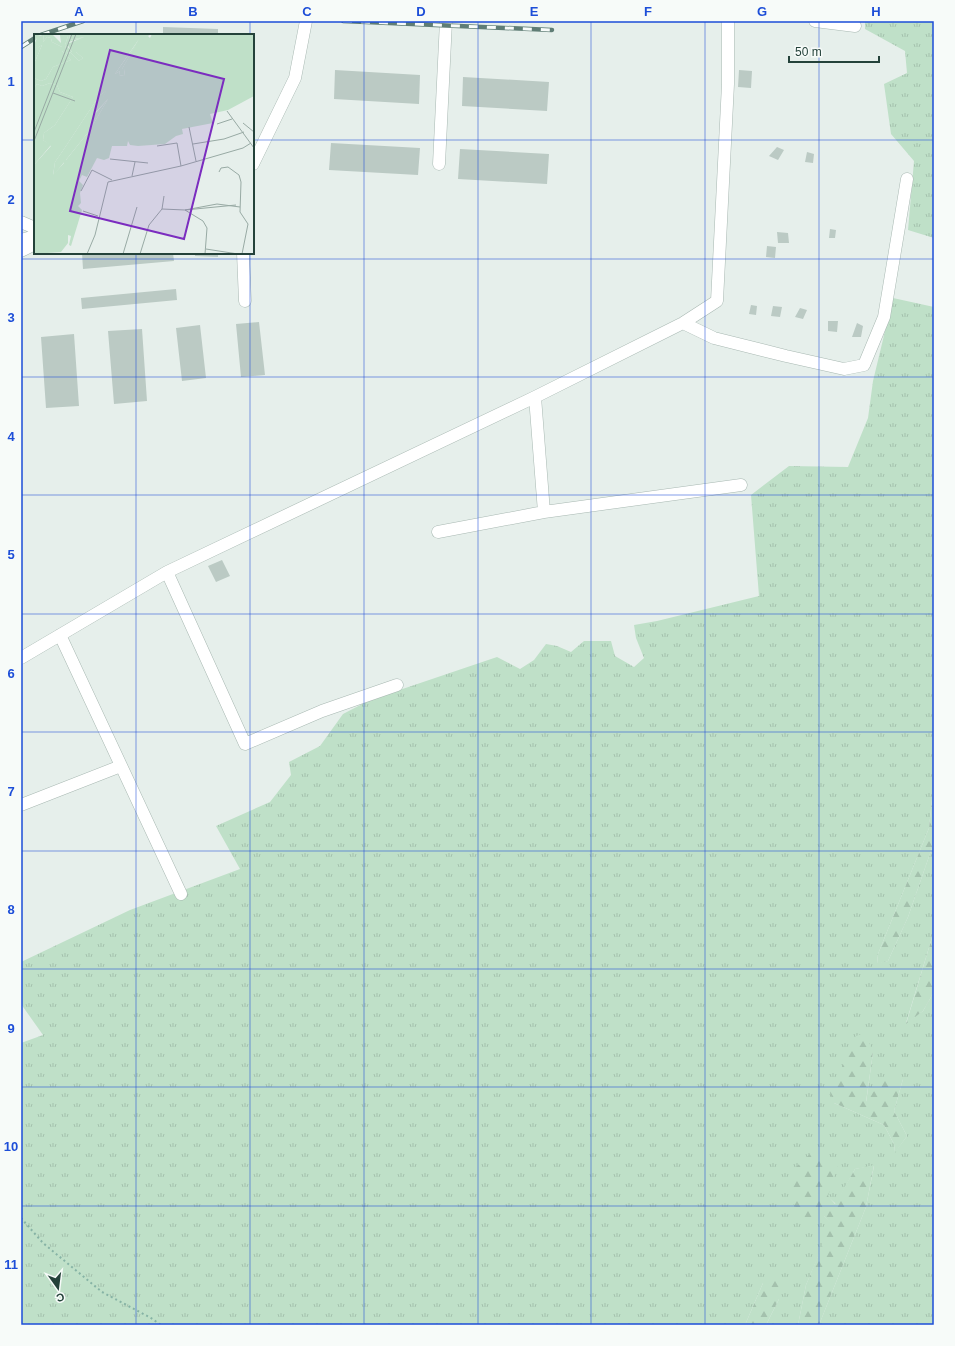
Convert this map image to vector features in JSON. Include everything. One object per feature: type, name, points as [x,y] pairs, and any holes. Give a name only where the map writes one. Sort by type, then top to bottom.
[{"type":"street","points":[[254,162],[295,78],[306,21]]},
{"type":"street","points":[[439,164],[446,21]]},
{"type":"street","points":[[21,658],[167,572],[535,397],[683,323],[717,301],[728,84],[728,21]]},
{"type":"street","points":[[815,21],[854,26]]},
{"type":"street","points":[[683,323],[714,338],[786,356],[844,368],[864,365],[884,317],[907,179]]},
{"type":"street","points":[[21,222],[34,228]]},
{"type":"street","points":[[21,240],[34,236]]},
{"type":"street","points":[[21,251],[34,244]]},
{"type":"street","points":[[243,254],[244,301]]},
{"type":"street","points":[[535,397],[544,512]]},
{"type":"street","points":[[438,532],[544,512],[741,485]]},
{"type":"street","points":[[167,572],[245,744],[322,711],[397,685]]},
{"type":"street","points":[[60,635],[181,894]]},
{"type":"street","points":[[21,805],[121,766]]},
{"type":"path","points":[[21,1218],[43,1243],[102,1292],[151,1318],[161,1325]]},
{"type":"green space","points":[[865,21],[934,21],[934,238],[908,230],[914,161],[891,134],[884,84],[907,73],[905,51],[865,29]]},
{"type":"green space","points":[[893,298],[934,307],[934,780],[929,828],[878,954],[877,963],[888,961],[908,917],[934,842],[934,931],[906,1023],[923,1011],[934,992],[934,1325],[819,1325],[866,1207],[874,1166],[855,1169],[836,1204],[828,1197],[811,1153],[824,1216],[832,1224],[806,1285],[798,1325],[766,1325],[779,1299],[763,1283],[745,1325],[21,1325],[21,1043],[43,1035],[21,1004],[21,962],[130,910],[240,869],[216,826],[270,802],[291,775],[289,762],[320,746],[343,714],[370,700],[497,657],[520,669],[534,660],[546,644],[557,646],[571,652],[584,641],[611,641],[615,656],[634,667],[644,658],[636,638],[634,625],[657,621],[759,596],[751,495],[789,466],[848,467],[868,418],[873,381]],"holes":[[[873,1052],[866,1103],[903,1079],[894,1111],[907,1136],[895,1152],[894,1144],[884,1125],[834,1103]]]},
{"type":"green space","points":[[934,780],[934,842],[908,917],[888,961],[877,964],[878,954],[929,828]]},
{"type":"green space","points":[[934,931],[934,992],[923,1011],[906,1024]]},
{"type":"green space","points":[[865,1033],[873,1052],[866,1102],[884,1077],[903,1079],[894,1111],[907,1136],[895,1153],[894,1144],[884,1125],[834,1103],[830,1093],[856,1036]]},
{"type":"green space","points":[[811,1153],[838,1165],[828,1196],[835,1204],[855,1169],[874,1165],[866,1207],[819,1325],[798,1325],[806,1285],[831,1224],[824,1216],[805,1226],[791,1198],[796,1167]]},
{"type":"green space","points":[[777,1279],[781,1284],[779,1299],[766,1325],[745,1325],[763,1283]]},
{"type":"building","points":[[163,27],[218,29],[218,34],[163,34]]},
{"type":"building","points":[[335,70],[420,75],[419,104],[334,99]]},
{"type":"building","points":[[739,70],[752,71],[751,88],[738,87]]},
{"type":"building","points":[[463,77],[549,82],[547,111],[462,106]]},
{"type":"building","points":[[331,143],[420,148],[418,175],[329,170]]},
{"type":"building","points":[[777,147],[784,150],[778,160],[769,156]]},
{"type":"building","points":[[460,149],[549,154],[547,184],[458,179]]},
{"type":"building","points":[[807,152],[814,154],[813,163],[805,162]]},
{"type":"building","points":[[830,229],[836,230],[835,238],[829,238]]},
{"type":"building","points":[[777,232],[788,233],[789,243],[778,243]]},
{"type":"building","points":[[767,246],[776,247],[775,258],[766,257]]},
{"type":"building","points":[[82,254],[173,254],[174,261],[83,269]]},
{"type":"building","points":[[195,254],[218,254],[218,257],[195,256]]},
{"type":"building","points":[[176,289],[177,300],[82,309],[81,298]]},
{"type":"building","points":[[751,305],[757,306],[756,315],[749,314]]},
{"type":"building","points":[[773,306],[782,307],[780,317],[771,316]]},
{"type":"building","points":[[800,308],[807,310],[803,319],[795,317]]},
{"type":"building","points":[[828,321],[838,321],[837,332],[828,331]]},
{"type":"building","points":[[259,322],[265,375],[241,377],[236,324]]},
{"type":"building","points":[[857,323],[863,326],[861,337],[852,337]]},
{"type":"building","points":[[200,325],[206,378],[182,381],[176,328]]},
{"type":"building","points":[[142,329],[147,401],[114,404],[108,331]]},
{"type":"building","points":[[74,334],[79,406],[46,408],[41,337]]},
{"type":"building","points":[[222,560],[230,576],[216,582],[208,566]]},
{"type":"railway","points":[[44,34],[83,21]]},
{"type":"railway","points":[[343,21],[552,30]]},
{"type":"railway","points":[[21,47],[34,39]]}]
